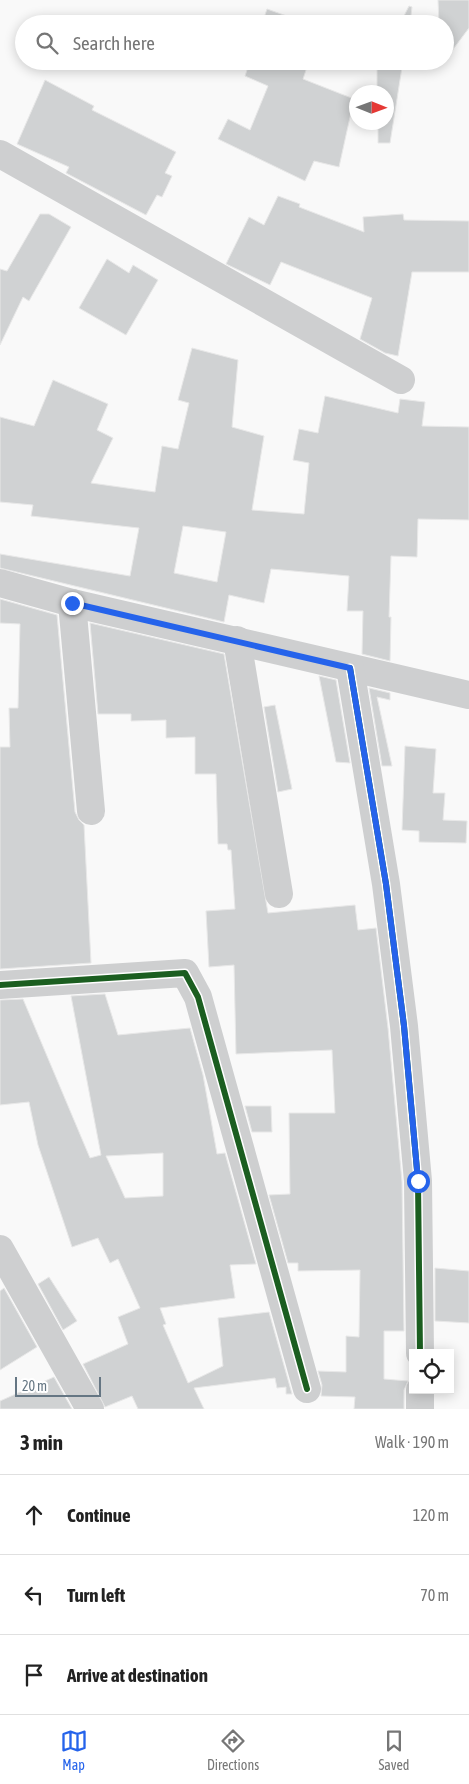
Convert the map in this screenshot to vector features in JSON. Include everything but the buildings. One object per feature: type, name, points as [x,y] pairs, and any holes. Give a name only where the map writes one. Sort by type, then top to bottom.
[{"type":"street","points":[[0,154],[400,380]]},
{"type":"street","points":[[0,583],[72,603],[469,695]]},
{"type":"street","points":[[72,603],[91,811]]},
{"type":"street","points":[[237,640],[279,894]]},
{"type":"street","points":[[350,668],[386,884],[404,1026],[418,1181],[420,1349]]},
{"type":"street","points":[[0,986],[186,973],[198,997],[306,1389]]},
{"type":"street","points":[[0,1249],[90,1409]]},
{"type":"street","points":[[420,1394],[420,1409]]},
{"type":"cycle path","points":[[350,668],[386,884],[404,1026],[418,1181],[420,1349]]},
{"type":"cycle path","points":[[0,985],[185,973],[198,997],[307,1389]]},
{"type":"route","points":[[72,603],[237,640],[350,668],[386,884],[404,1026],[418,1181]]}]
